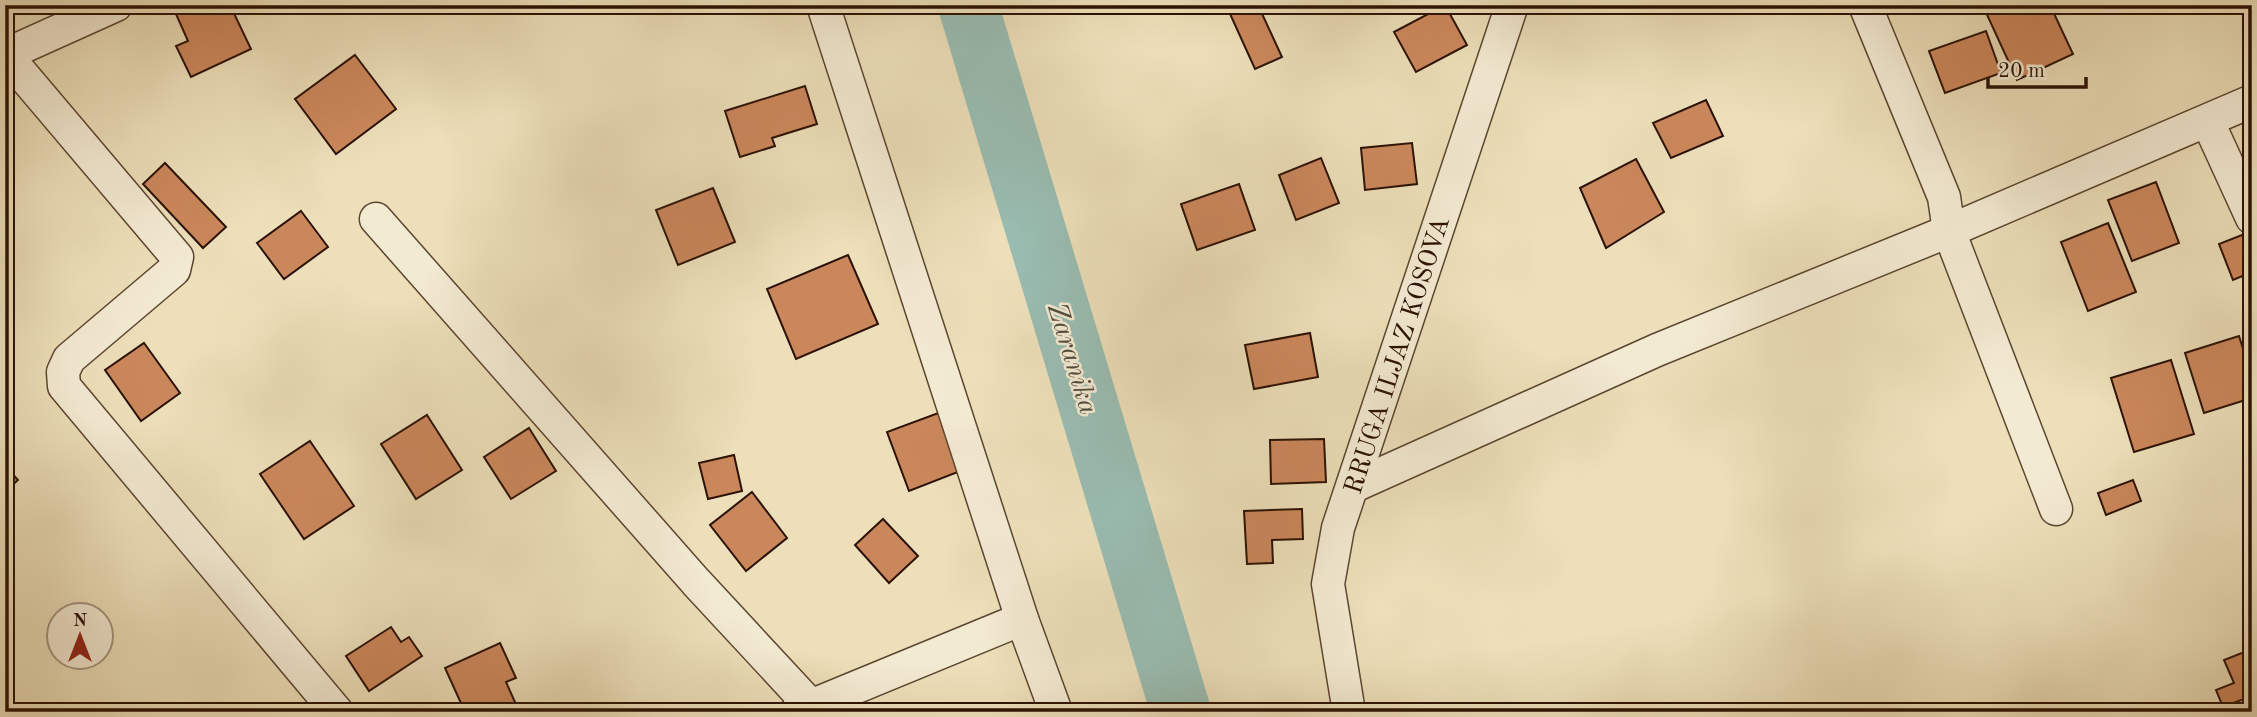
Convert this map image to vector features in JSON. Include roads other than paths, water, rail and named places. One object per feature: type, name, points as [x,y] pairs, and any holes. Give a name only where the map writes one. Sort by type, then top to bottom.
[{"type":"street","points":[[116,5],[5,55],[177,257],[174,270],[69,359],[63,372],[64,386],[337,712]]},
{"type":"street","points":[[823,5],[1022,619],[1056,712]]},
{"type":"street","name":"RRUGA ILJAZ KOSOVA","points":[[1349,712],[1328,584],[1338,528],[1512,5]]},
{"type":"street","points":[[1866,5],[1944,197],[1949,231],[2056,509]]},
{"type":"street","points":[[1354,486],[1657,350],[1949,231],[2252,101]]},
{"type":"street","points":[[2208,122],[2252,218]]},
{"type":"street","points":[[376,219],[696,582],[803,708],[1022,619]]},
{"type":"waterway","name":"Zaranika","points":[[968,5],[1181,712]]}]
